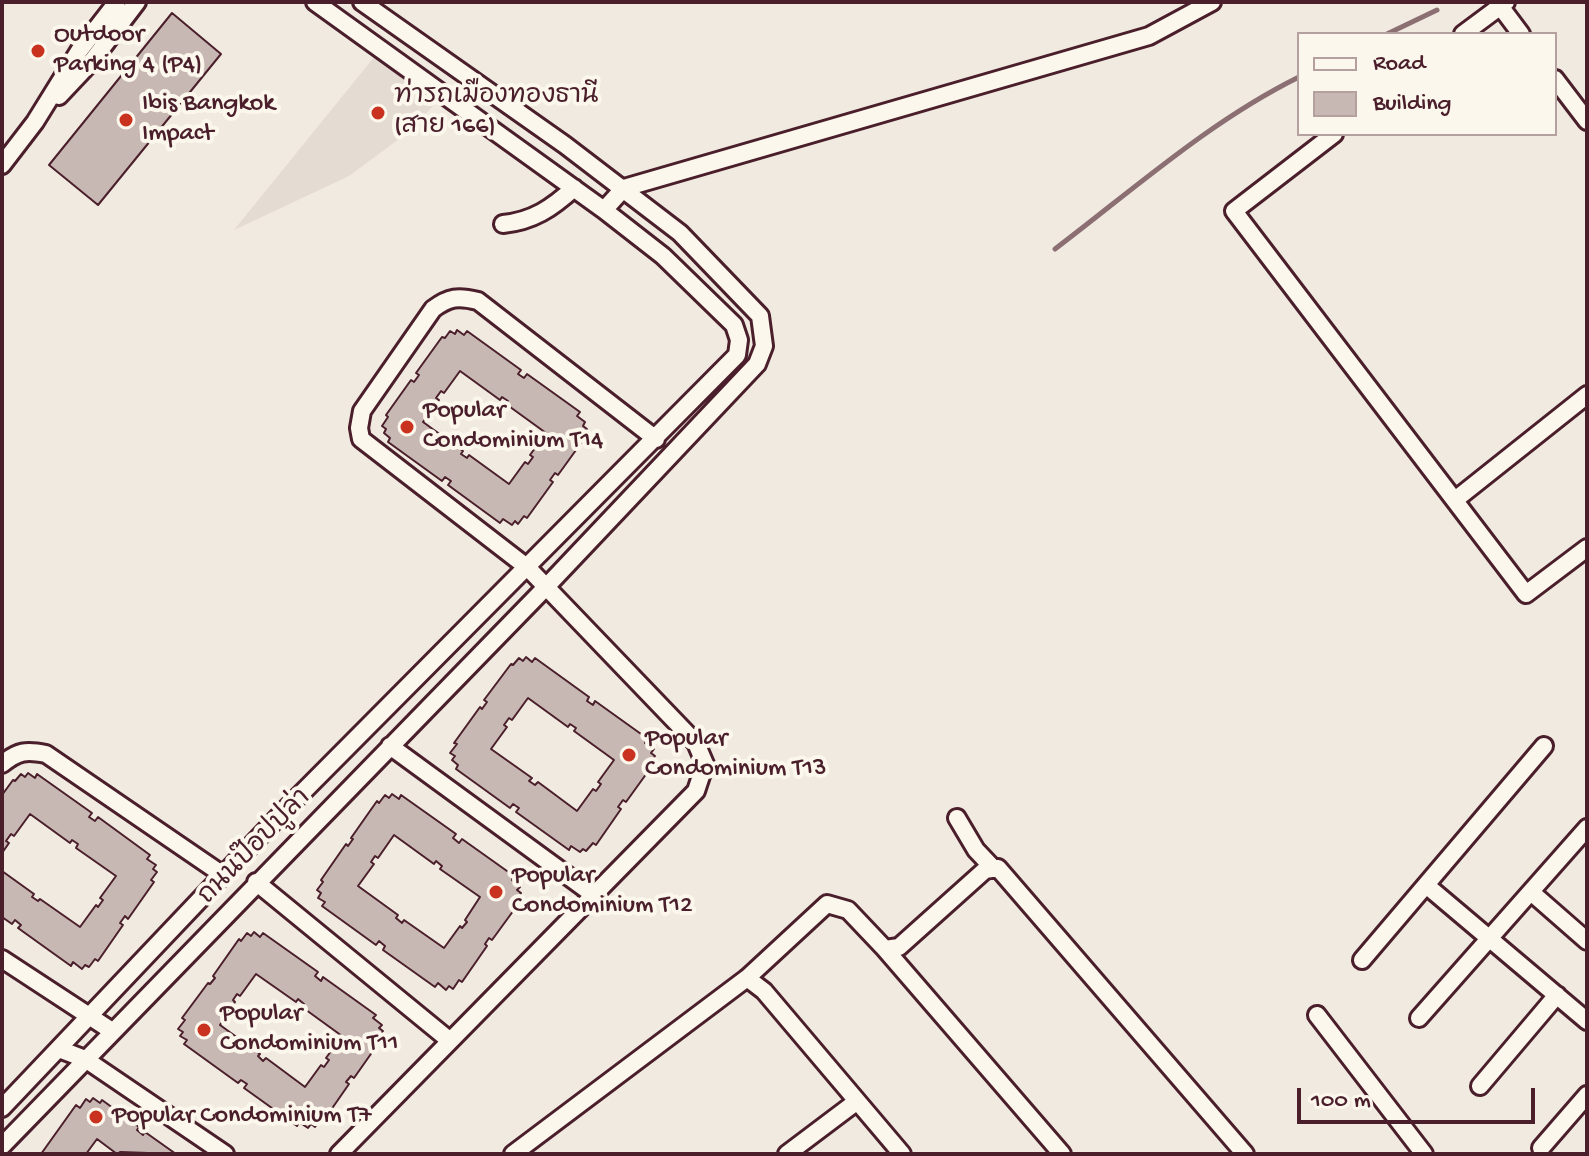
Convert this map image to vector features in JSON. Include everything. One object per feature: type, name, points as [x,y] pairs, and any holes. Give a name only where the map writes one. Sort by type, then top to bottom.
[{"type":"street","points":[[35,122],[79,51],[117,2]]},
{"type":"street","points":[[2,165],[35,122],[92,61],[137,2]]},
{"type":"street","points":[[315,2],[604,210],[663,256],[734,325],[739,340],[764,346],[760,316],[680,233],[624,188],[362,2]]},
{"type":"street","points":[[604,210],[624,188],[1149,36],[1212,2]]},
{"type":"street","points":[[1465,32],[1501,3],[1520,32]]},
{"type":"street","points":[[417,75],[432,53]]},
{"type":"street","points":[[1557,82],[1587,121]]},
{"type":"street","points":[[1331,136],[1234,211],[1526,594],[1587,548]]},
{"type":"street","points":[[503,224],[522,222],[542,213],[555,206],[574,188]]},
{"type":"street","points":[[339,1154],[696,791],[705,764],[696,743],[528,568],[361,439],[362,411],[433,309],[447,298],[462,297],[478,301],[656,439]]},
{"type":"street","name":"ถนนป๊อปปูล่า","points":[[2,1108],[223,875],[737,355],[739,340]]},
{"type":"street","name":"ถนนป๊อปปูล่า","points":[[2,1146],[547,586],[757,364],[764,346]]},
{"type":"street","points":[[1455,500],[1587,395]]},
{"type":"street","points":[[390,746],[594,895]]},
{"type":"street","points":[[1362,960],[1544,746]]},
{"type":"street","points":[[2,764],[17,752],[46,754],[223,875]]},
{"type":"street","points":[[957,818],[976,850],[994,869]]},
{"type":"street","points":[[1419,1018],[1587,828]]},
{"type":"street","points":[[885,949],[899,947],[985,870],[998,868],[1245,1154]]},
{"type":"street","points":[[256,882],[449,1040]]},
{"type":"street","points":[[1426,885],[1587,1021]]},
{"type":"street","points":[[1531,892],[1587,941]]},
{"type":"street","points":[[513,1154],[747,978],[827,904],[848,910],[885,949],[1062,1154]]},
{"type":"street","points":[[2,959],[112,1031]]},
{"type":"street","points":[[747,978],[764,991],[902,1154]]},
{"type":"street","points":[[1480,1086],[1557,995]]},
{"type":"street","points":[[1317,1015],[1424,1154]]},
{"type":"street","points":[[59,1049],[85,1059],[225,1154]]},
{"type":"street","points":[[1541,1148],[1587,1095]]},
{"type":"street","points":[[787,1154],[856,1102]]},
{"type":"shaded area","points":[[375,56],[439,100],[407,133],[349,176],[234,230]]},
{"type":"building","name":"Ibis Bangkok Impact","points":[[172,13],[221,54],[98,205],[49,165]]},
{"type":"building","name":"Popular Condominium T14","points":[[457,330],[464,335],[467,331],[521,370],[518,374],[524,378],[527,374],[580,412],[577,416],[585,422],[583,426],[587,429],[581,436],[584,439],[558,475],[555,473],[550,480],[553,482],[527,518],[524,516],[518,524],[515,521],[512,525],[503,519],[500,523],[448,485],[451,481],[445,477],[442,481],[388,442],[390,438],[384,433],[386,429],[382,426],[388,417],[386,415],[411,380],[414,382],[419,375],[416,373],[442,337],[445,338],[450,331],[455,334]],"holes":[[[460,371],[500,400],[502,397],[508,401],[506,404],[546,433],[530,455],[533,457],[528,464],[525,462],[509,484],[469,455],[467,458],[461,454],[463,451],[423,422],[439,400],[436,398],[441,391],[444,393]]]},
{"type":"building","name":"Popular Condominium T13","points":[[526,657],[532,662],[535,658],[589,697],[587,701],[593,705],[595,701],[648,739],[645,743],[654,749],[651,753],[655,756],[649,764],[652,766],[626,802],[623,800],[618,807],[621,809],[596,845],[593,843],[586,851],[583,849],[580,852],[571,846],[569,850],[516,812],[519,808],[513,804],[510,808],[456,769],[458,765],[452,760],[455,756],[450,753],[457,744],[454,743],[487,702],[484,700],[511,664],[519,658],[523,661]],"holes":[[[528,698],[568,727],[570,724],[576,728],[574,731],[614,760],[598,782],[601,784],[596,791],[593,789],[577,811],[538,782],[535,785],[529,781],[532,778],[491,749],[507,727],[504,725],[509,718],[512,720]]]},
{"type":"building","points":[[28,773],[35,778],[37,774],[92,813],[89,817],[95,821],[98,817],[150,855],[147,859],[156,865],[153,869],[157,872],[151,880],[154,882],[128,919],[125,916],[120,923],[123,925],[98,961],[95,959],[89,967],[85,965],[82,969],[73,962],[71,966],[18,928],[21,925],[15,920],[12,924],[2,917],[2,871],[34,894],[32,897],[38,901],[40,899],[80,927],[103,900],[100,898],[116,876],[76,848],[78,844],[72,840],[70,843],[30,814],[14,836],[11,834],[2,853],[2,795],[13,780]]},
{"type":"building","name":"Popular Condominium T12","points":[[392,794],[399,799],[401,795],[456,834],[453,838],[459,843],[462,839],[514,876],[512,880],[520,887],[517,890],[521,893],[516,901],[519,903],[492,940],[489,938],[485,944],[487,946],[462,982],[459,980],[453,989],[449,986],[446,990],[438,983],[435,987],[383,950],[385,946],[379,941],[376,945],[322,906],[325,902],[318,898],[321,880],[346,844],[348,846],[377,801],[379,803],[385,795],[389,798]],"holes":[[[394,835],[434,864],[436,861],[442,866],[440,869],[480,897],[465,920],[467,922],[462,928],[460,926],[444,948],[404,920],[402,923],[396,918],[398,915],[358,886],[374,864],[371,862],[375,856],[378,858]]]},
{"type":"building","name":"Popular Condominium T11","points":[[254,932],[260,937],[263,933],[318,972],[315,976],[321,981],[323,977],[376,1015],[373,1018],[382,1025],[379,1028],[383,1031],[377,1039],[380,1041],[354,1078],[351,1076],[346,1082],[349,1084],[324,1120],[321,1118],[315,1127],[311,1124],[308,1128],[299,1122],[297,1126],[244,1088],[247,1084],[241,1080],[238,1083],[184,1044],[187,1040],[180,1036],[183,1032],[178,1029],[185,1020],[182,1018],[215,978],[213,976],[239,939],[241,941],[247,933],[251,936]],"holes":[[[256,974],[296,1002],[298,999],[304,1004],[302,1007],[342,1036],[326,1058],[329,1060],[324,1067],[321,1065],[305,1087],[266,1058],[263,1061],[258,1056],[260,1054],[220,1025],[237,994],[240,996]]]},
{"type":"building","name":"Popular Condominium T7","points":[[93,1098],[100,1103],[102,1100],[139,1127],[137,1130],[143,1135],[145,1132],[176,1154],[117,1154],[97,1139],[86,1154],[41,1154],[76,1105],[80,1108],[86,1099],[90,1102]]},
{"type":"waterway","points":[[1391,32],[1437,10]]},
{"type":"waterway","points":[[1055,249],[1204,135],[1297,78]]},
{"type":"place","name":"Outdoor Parking 4 (P4)","points":[[38,51]]},
{"type":"place","name":"ท่ารถเมืองทองธานี (สาย 166)","points":[[378,113]]},
{"type":"place","name":"Ibis Bangkok Impact","points":[[126,120]]},
{"type":"place","name":"Popular Condominium T14","points":[[407,427]]},
{"type":"place","name":"Popular Condominium T13","points":[[629,755]]},
{"type":"place","name":"Popular Condominium T12","points":[[496,892]]},
{"type":"place","name":"Popular Condominium T11","points":[[204,1030]]},
{"type":"place","name":"Popular Condominium T7","points":[[96,1117]]}]
